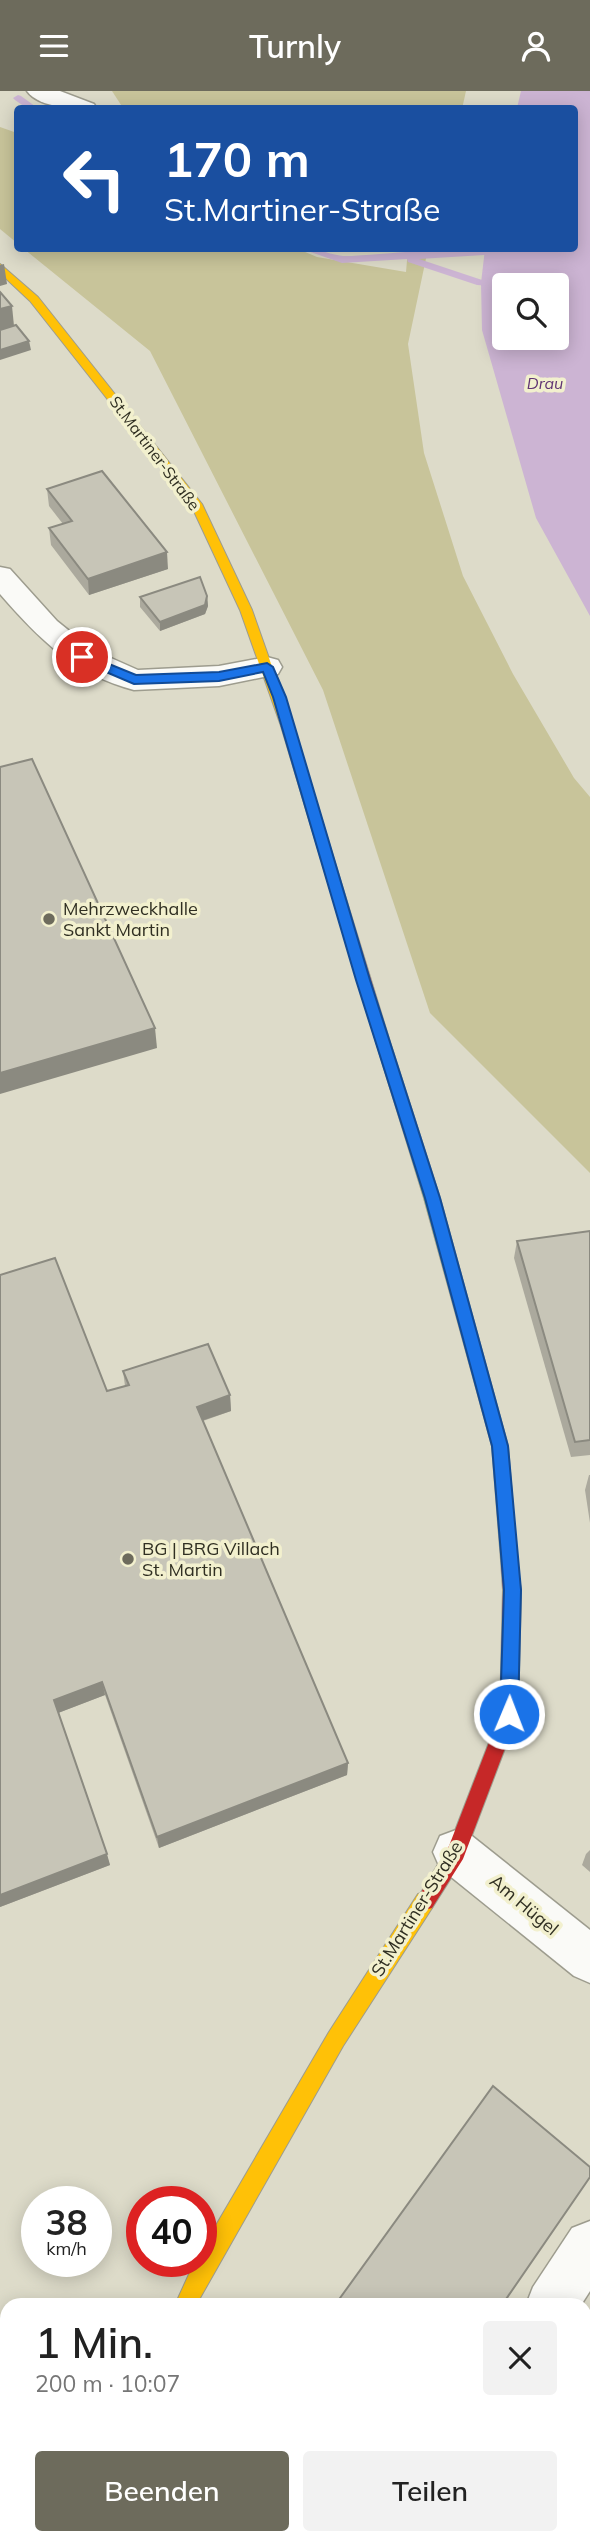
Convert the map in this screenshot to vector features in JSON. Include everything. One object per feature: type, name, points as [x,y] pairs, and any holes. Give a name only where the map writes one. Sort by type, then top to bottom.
[{"type":"street","points":[[39,91],[76,105]]},
{"type":"street","name":"St.Martiner-Straße","points":[[0,267],[34,299],[196,504],[246,610],[279,697],[363,980],[432,1198],[500,1446],[512,1590],[509,1714],[456,1852],[336,2039],[188,2298]]},
{"type":"street","points":[[0,576],[46,628],[82,657],[134,680],[219,676],[267,667]]},
{"type":"street","name":"Am Hügel","points":[[456,1852],[590,1960]]},
{"type":"street","points":[[556,2298],[590,2246]]},
{"type":"shaded area","points":[[112,91],[466,91],[463,105],[121,105]]},
{"type":"shaded area","points":[[0,127],[14,132],[14,241],[0,229]]},
{"type":"shaded area","points":[[28,252],[305,252],[317,257],[406,272],[408,252],[427,252],[408,344],[424,453],[463,576],[513,674],[574,778],[590,797],[590,1173],[430,1013],[323,690],[150,351]]},
{"type":"water","name":"Drau","points":[[521,91],[590,91],[590,616],[536,518],[482,330],[481,283],[485,252],[578,252],[578,105],[518,105]]},
{"type":"building","points":[[0,292],[12,306],[0,309]]},
{"type":"building","points":[[16,325],[29,341],[0,350],[0,330]]},
{"type":"building","points":[[102,471],[167,552],[88,579],[49,528],[72,521],[47,489]]},
{"type":"building","points":[[200,577],[207,596],[205,605],[160,622],[140,597]]},
{"type":"building","name":"Mehrzweckhalle Sankt Martin","points":[[32,759],[155,1028],[0,1073],[0,767]]},
{"type":"building","points":[[590,1231],[590,1440],[575,1442],[517,1241]]},
{"type":"building","name":"BG | BRG Villach St. Martin","points":[[55,1258],[107,1391],[129,1385],[123,1371],[208,1344],[230,1395],[197,1407],[348,1763],[157,1837],[102,1682],[54,1700],[107,1854],[0,1895],[0,1275]]},
{"type":"building","points":[[493,2086],[590,2167],[590,2177],[507,2298],[340,2298]]},
{"type":"waterway","points":[[18,98],[29,105]]},
{"type":"waterway","points":[[317,252],[342,260],[484,252]]},
{"type":"waterway","points":[[484,252],[505,257]]},
{"type":"waterway","points":[[412,260],[481,283],[492,284]]},
{"type":"traffic: fast","points":[[383,1042],[432,1198],[500,1446],[509,1560]]},
{"type":"traffic: slow","points":[[0,267],[34,299],[196,504],[246,610],[287,726]]},
{"type":"traffic: slow","points":[[188,2298],[336,2039],[425,1901]]},
{"type":"traffic: jam","points":[[287,726],[383,1042]]},
{"type":"traffic: jam","points":[[425,1901],[456,1852],[509,1714],[512,1590],[509,1560]]},
{"type":"place","name":"Mehrzweckhalle Sankt Martin","points":[[49,919]]},
{"type":"place","name":"BG | BRG Villach St. Martin","points":[[128,1559]]},
{"type":"route","points":[[82,657],[134,680],[219,676],[267,667],[279,697],[363,980],[432,1198],[500,1446],[512,1590],[509,1714]]}]
